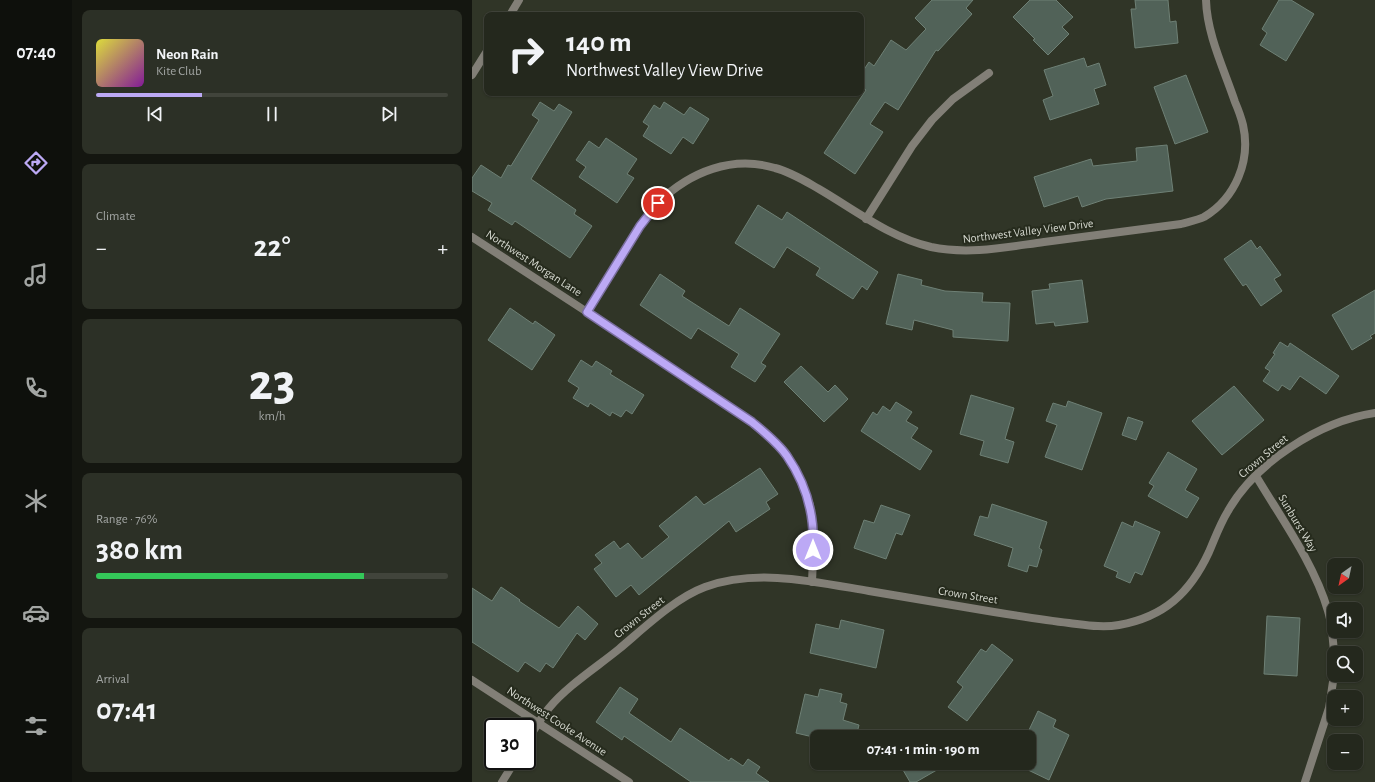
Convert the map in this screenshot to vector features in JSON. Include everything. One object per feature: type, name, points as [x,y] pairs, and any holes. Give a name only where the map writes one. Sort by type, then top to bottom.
[{"type":"street","points":[[512,12],[519,0]]},
{"type":"street","name":"Northwest Valley View Drive","points":[[587,312],[640,226],[658,203],[682,183],[703,172],[729,164],[752,163],[776,168],[802,179],[866,219],[900,237],[931,247],[961,252],[995,249],[1181,224],[1204,217],[1221,204],[1234,188],[1242,170],[1245,149],[1243,125],[1212,37],[1206,0]]},
{"type":"street","points":[[472,75],[484,56]]},
{"type":"street","points":[[866,219],[912,146],[932,120],[953,99],[989,73]]},
{"type":"street","name":"Northwest Morgan Lane","points":[[472,237],[752,422],[772,439],[787,455],[799,477],[810,505],[814,535],[812,582]]},
{"type":"street","name":"Crown Street","points":[[536,728],[550,706],[572,686],[663,612],[703,588],[743,578],[764,577],[812,582],[1055,622],[1097,627],[1115,626],[1150,617],[1168,606],[1182,594],[1196,576],[1228,510],[1242,490],[1256,476],[1294,445],[1316,433],[1344,420],[1375,413]]},
{"type":"street","name":"Sunburst Way","points":[[1256,476],[1305,557],[1317,581],[1328,611],[1333,646]]},
{"type":"street","name":"Northwest Cooke Avenue","points":[[472,680],[629,782]]},
{"type":"street","points":[[1304,782],[1329,708],[1333,682]]},
{"type":"street","points":[[502,782],[509,770]]},
{"type":"building","points":[[932,0],[973,0],[966,8],[972,14],[938,51],[936,50],[898,110],[885,102],[870,124],[883,132],[855,174],[824,153],[862,96],[864,96],[866,90],[864,88],[864,70],[869,62],[874,66],[891,40],[906,50],[926,29],[915,18]]},
{"type":"building","points":[[1030,0],[1056,0],[1073,17],[1062,27],[1069,34],[1048,55],[1033,40],[1035,39],[1013,17]]},
{"type":"building","points":[[1135,0],[1168,0],[1170,22],[1176,21],[1178,43],[1135,48],[1131,9],[1136,9]]},
{"type":"building","points":[[1279,0],[1291,0],[1314,14],[1286,61],[1260,45],[1267,33],[1262,29]]},
{"type":"building","points":[[1084,58],[1087,67],[1099,63],[1106,85],[1094,89],[1099,104],[1050,120],[1043,100],[1053,96],[1044,70]]},
{"type":"building","points":[[1186,75],[1208,132],[1175,144],[1154,87]]},
{"type":"building","points":[[540,102],[554,111],[559,104],[572,112],[531,179],[576,210],[574,214],[592,226],[570,258],[515,221],[512,225],[488,210],[492,203],[472,191],[472,178],[481,165],[501,178],[508,165],[511,166],[539,120],[532,115]]},
{"type":"building","points":[[664,102],[684,115],[690,107],[709,119],[693,144],[683,137],[671,154],[643,136],[649,126],[643,122],[654,105],[660,109]]},
{"type":"building","points":[[606,138],[637,159],[627,174],[634,178],[617,203],[579,177],[586,167],[576,160],[589,141],[599,148]]},
{"type":"building","points":[[1167,145],[1173,191],[1106,199],[1082,207],[1078,196],[1044,207],[1034,177],[1091,159],[1093,166],[1137,161],[1136,148]]},
{"type":"building","points":[[758,205],[782,220],[787,212],[878,272],[867,290],[862,286],[853,299],[816,275],[820,268],[787,247],[774,268],[735,243]]},
{"type":"building","points":[[1251,240],[1257,249],[1260,246],[1281,275],[1274,279],[1282,291],[1261,306],[1246,284],[1243,286],[1224,259]]},
{"type":"building","points":[[660,274],[685,291],[682,296],[729,326],[740,308],[780,334],[761,363],[766,366],[755,382],[731,367],[739,354],[698,328],[691,339],[640,305]]},
{"type":"building","points":[[898,274],[922,280],[921,285],[945,291],[983,293],[982,302],[1010,303],[1008,341],[953,337],[953,330],[914,320],[912,330],[886,324]]},
{"type":"building","points":[[1082,280],[1088,322],[1055,326],[1054,322],[1036,324],[1032,291],[1050,289],[1049,284]]},
{"type":"building","points":[[1375,290],[1375,333],[1370,336],[1372,338],[1352,350],[1332,315]]},
{"type":"building","points":[[510,308],[533,324],[535,321],[555,335],[532,370],[488,340]]},
{"type":"building","points":[[1280,342],[1288,347],[1290,343],[1339,376],[1326,394],[1300,376],[1290,390],[1282,385],[1278,391],[1263,381],[1270,371],[1265,368],[1275,354],[1273,353]]},
{"type":"building","points":[[581,360],[592,367],[596,361],[612,371],[610,374],[644,395],[632,414],[626,410],[621,417],[612,412],[610,416],[590,403],[588,407],[573,398],[579,388],[568,381]]},
{"type":"building","points":[[801,366],[828,392],[835,385],[848,399],[824,422],[784,382]]},
{"type":"building","points":[[1234,386],[1264,420],[1222,455],[1192,421]]},
{"type":"building","points":[[971,395],[1014,408],[1005,439],[1014,442],[1008,463],[980,455],[984,441],[960,434]]},
{"type":"building","points":[[1068,401],[1102,413],[1082,470],[1045,457],[1057,425],[1046,421],[1053,403],[1066,407]]},
{"type":"building","points":[[896,402],[912,412],[906,421],[918,428],[911,438],[932,451],[920,470],[861,431],[873,412],[877,415],[883,406],[890,411]]},
{"type":"building","points":[[1128,417],[1143,422],[1136,440],[1122,435]]},
{"type":"building","points":[[1168,452],[1197,469],[1185,490],[1199,498],[1187,518],[1148,496],[1154,486],[1149,483]]},
{"type":"building","points":[[760,468],[778,494],[766,502],[770,509],[736,532],[729,521],[639,595],[631,585],[616,597],[594,569],[602,563],[595,555],[614,541],[620,549],[628,543],[642,559],[669,537],[659,526],[696,496],[704,505]]},
{"type":"building","points":[[992,504],[1047,522],[1039,548],[1042,550],[1037,567],[1029,565],[1027,572],[1008,566],[1013,548],[974,535],[980,516],[988,518]]},
{"type":"building","points":[[881,505],[910,515],[902,535],[896,533],[886,559],[854,548],[864,520],[874,523]]},
{"type":"building","points":[[1135,521],[1160,532],[1142,575],[1135,572],[1130,583],[1116,577],[1118,572],[1104,566],[1122,522],[1133,527]]},
{"type":"building","points":[[501,587],[559,628],[578,606],[598,624],[585,640],[577,633],[553,668],[546,663],[540,672],[525,662],[518,672],[472,642],[472,588],[492,601]]},
{"type":"building","points":[[1267,616],[1300,618],[1297,676],[1264,674]]},
{"type":"building","points":[[841,620],[884,630],[876,668],[810,653],[816,624],[839,629]]},
{"type":"building","points":[[992,644],[1013,660],[967,721],[948,707],[963,687],[957,682],[981,649],[986,652]]},
{"type":"building","points":[[620,687],[638,699],[629,713],[671,742],[680,728],[729,761],[731,758],[743,766],[748,759],[760,767],[756,773],[769,782],[691,782],[624,736],[622,740],[596,722]]},
{"type":"building","points":[[820,689],[842,694],[840,702],[847,704],[843,720],[859,725],[858,730],[810,730],[810,736],[796,733],[805,694],[818,697]]},
{"type":"building","points":[[1038,711],[1056,720],[1053,727],[1069,735],[1049,780],[1028,770],[1036,770],[1036,730],[1029,730]]},
{"type":"building","points":[[903,770],[937,770],[916,782],[910,782]]},
{"type":"route","points":[[658,203],[640,226],[587,312],[752,422],[772,439],[787,455],[799,477],[810,505],[814,535],[813,550]]}]
